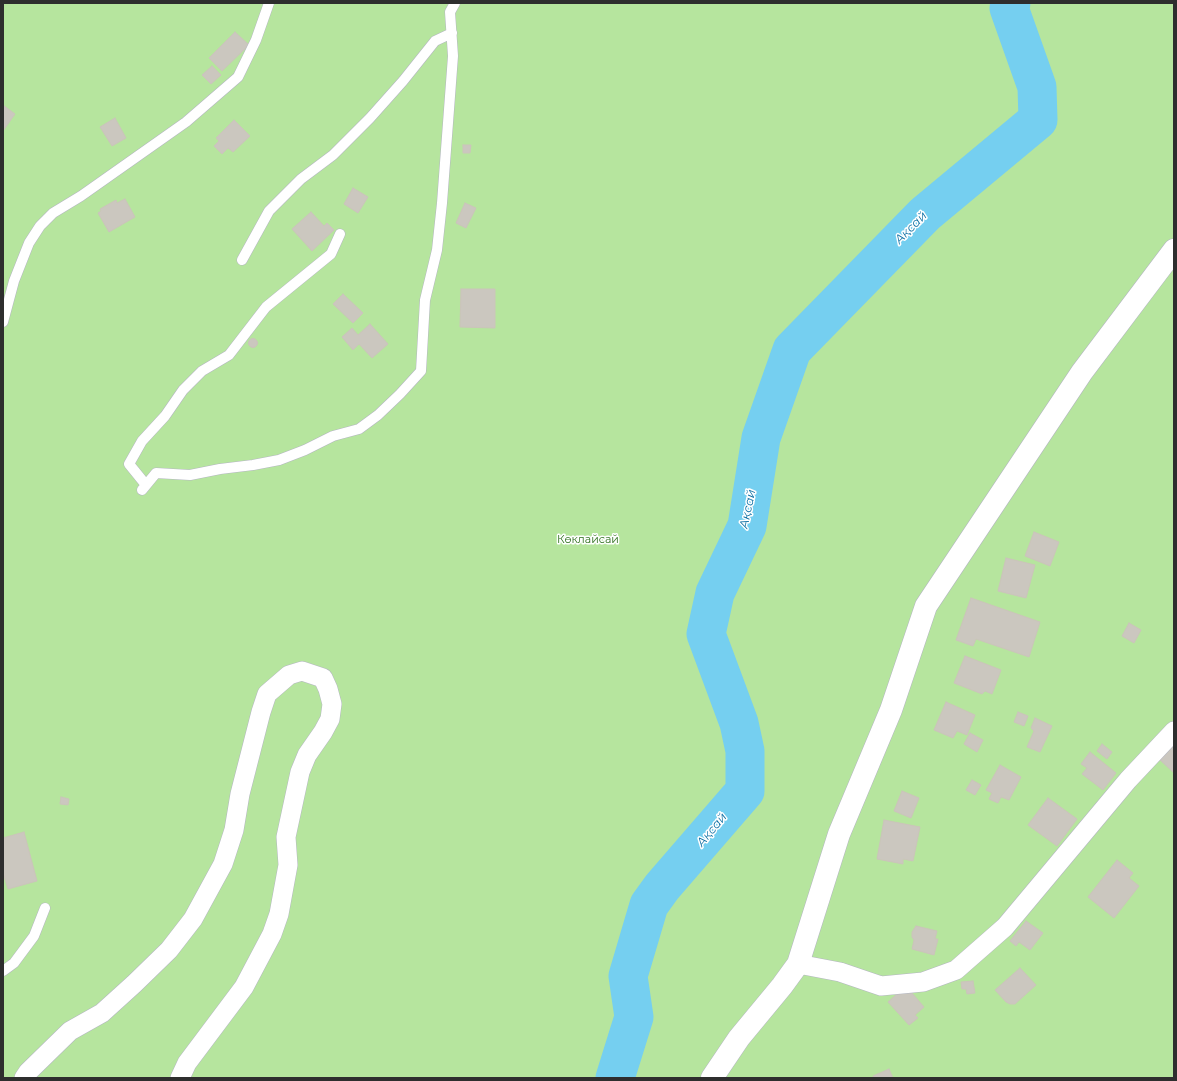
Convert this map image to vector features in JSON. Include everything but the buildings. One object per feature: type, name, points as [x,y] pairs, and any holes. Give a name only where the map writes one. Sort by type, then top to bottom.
[{"type":"street","points":[[712,1078],[739,1038],[782,986],[798,964],[839,834],[891,710],[926,606],[1082,372],[1174,250]]},
{"type":"street","points":[[24,1078],[70,1031],[102,1013],[134,984],[169,950],[193,919],[223,864],[234,830],[240,794],[267,694],[289,674],[302,671],[323,678],[332,704],[330,719],[307,755],[300,772],[286,837],[288,865],[279,914],[272,934],[244,986],[187,1063],[180,1078]]},
{"type":"street","points":[[798,964],[840,972],[881,986],[923,982],[956,970],[1005,927],[1128,780],[1174,731]]},
{"type":"lane","points":[[3,322],[14,281],[29,243],[40,226],[53,213],[87,192],[186,122],[238,77],[256,40],[269,3]]},
{"type":"lane","points":[[340,234],[331,254],[266,306],[229,355],[202,371],[184,390],[165,416],[142,441],[129,464],[144,488],[156,473],[190,475],[279,460],[306,450],[333,436],[359,429],[378,415],[421,371],[425,300],[437,250],[442,203],[454,56],[450,12],[455,3]]},
{"type":"lane","points":[[242,260],[269,211],[301,179],[334,155],[403,81],[435,41],[452,33]]},
{"type":"lane","points":[[3,971],[14,963],[34,936],[45,908]]},
{"type":"green space","name":"Көклайсай","points":[[3,3],[1174,3],[1174,1078],[3,1078]]},
{"type":"waterway","name":"Ақсай","points":[[615,1078],[634,1017],[628,976],[649,905],[662,887],[745,791],[745,751],[739,723],[706,634],[715,593],[747,526],[761,438],[792,350],[925,214],[1038,120],[1037,87],[1009,8],[1011,3]]}]
